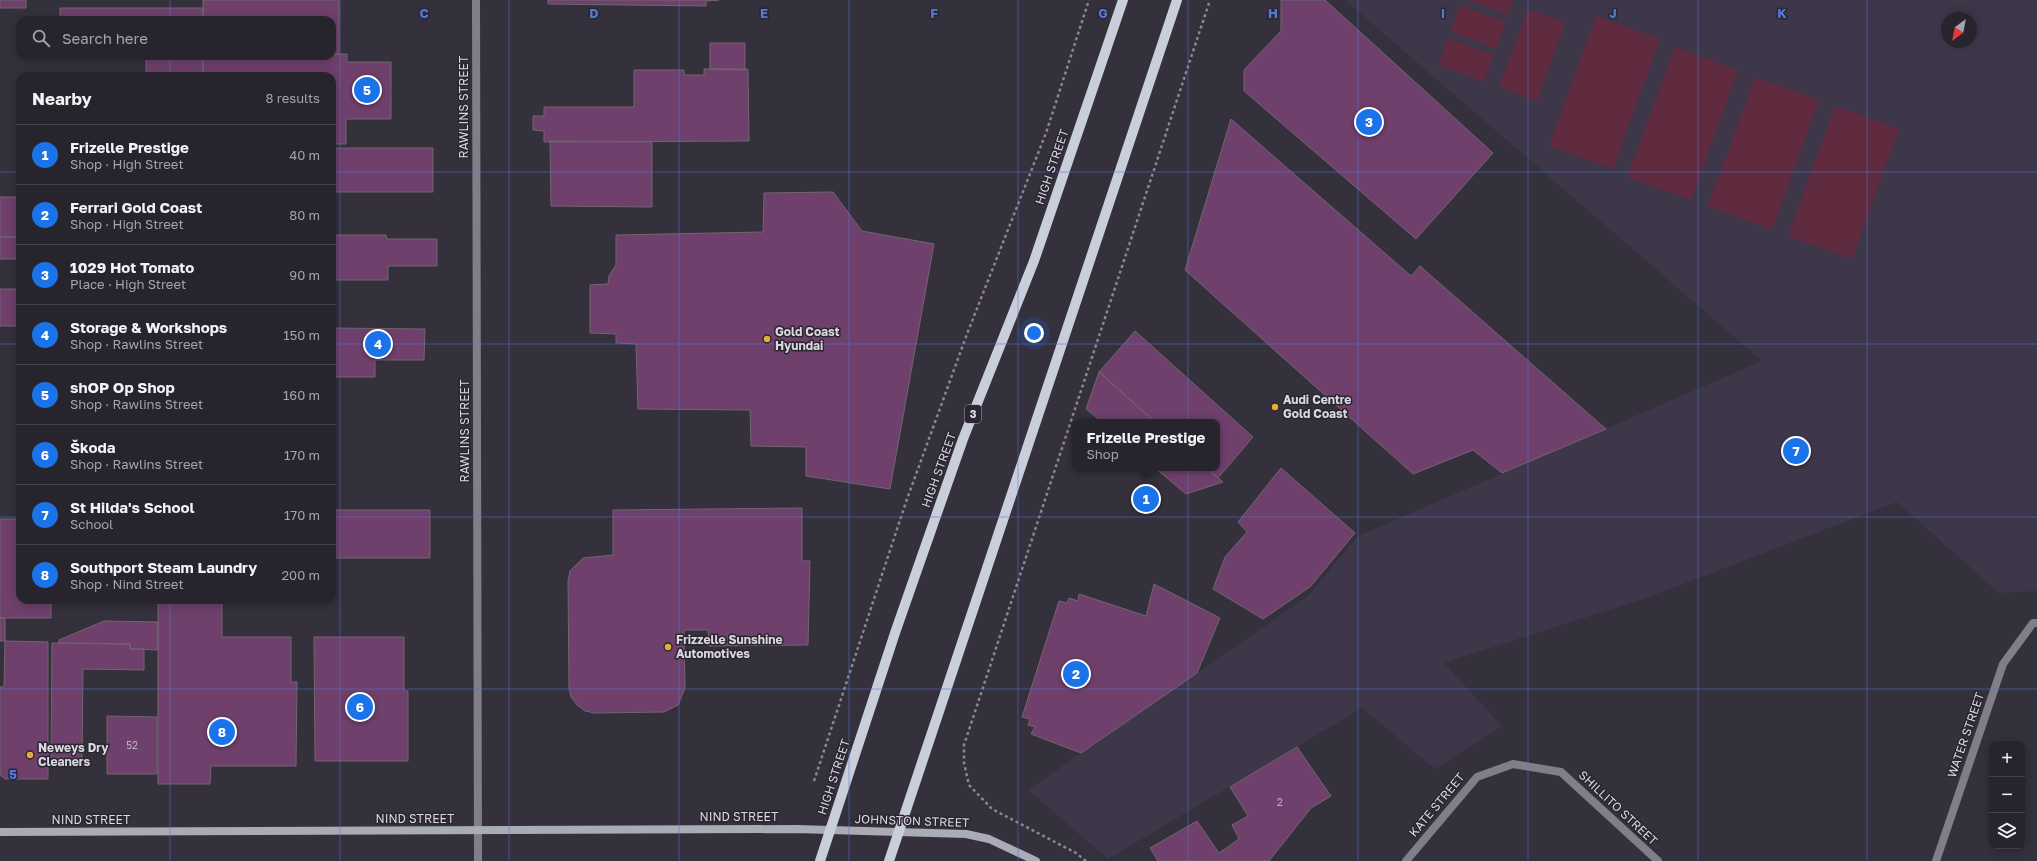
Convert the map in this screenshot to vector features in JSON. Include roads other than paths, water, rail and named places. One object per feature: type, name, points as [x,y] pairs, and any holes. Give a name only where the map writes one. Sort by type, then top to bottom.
[{"type":"main road","name":"HIGH STREET","points":[[820,861],[901,615],[963,439],[1034,261],[1122,0]]},
{"type":"main road","points":[[889,861],[1177,0]]},
{"type":"street","name":"RAWLINS STREET","points":[[476,0],[478,861]]},
{"type":"street","name":"WATER STREET","points":[[1936,861],[2003,664],[2035,623]]},
{"type":"street","name":"KATE STREET","points":[[1406,861],[1477,777],[1512,764],[1561,772]]},
{"type":"street","name":"SHILLITO STREET","points":[[1561,772],[1658,861]]},
{"type":"street","name":"NIND STREET","points":[[0,832],[829,830]]},
{"type":"street","name":"JOHNSTON STREET","points":[[829,830],[966,834],[989,839],[1036,861]]},
{"type":"place","name":"shOP Op Shop","points":[[367,90]]},
{"type":"place","name":"1029 Hot Tomato","points":[[1369,122]]},
{"type":"place","name":"Gold Coast Hyundai","points":[[767,339]]},
{"type":"place","name":"Storage & Workshops","points":[[378,344]]},
{"type":"place","name":"Audi Centre Gold Coast","points":[[1275,407]]},
{"type":"place","name":"St Hilda's School","points":[[1796,451]]},
{"type":"place","name":"Frizelle Prestige","points":[[1146,499]]},
{"type":"place","name":"Frizzelle Sunshine Automotives","points":[[668,647]]},
{"type":"place","name":"Ferrari Gold Coast","points":[[1076,674]]},
{"type":"place","name":"Škoda","points":[[360,707]]},
{"type":"place","name":"Southport Steam Laundry","points":[[222,732]]},
{"type":"place","name":"Neweys Dry Cleaners","points":[[30,755]]}]
